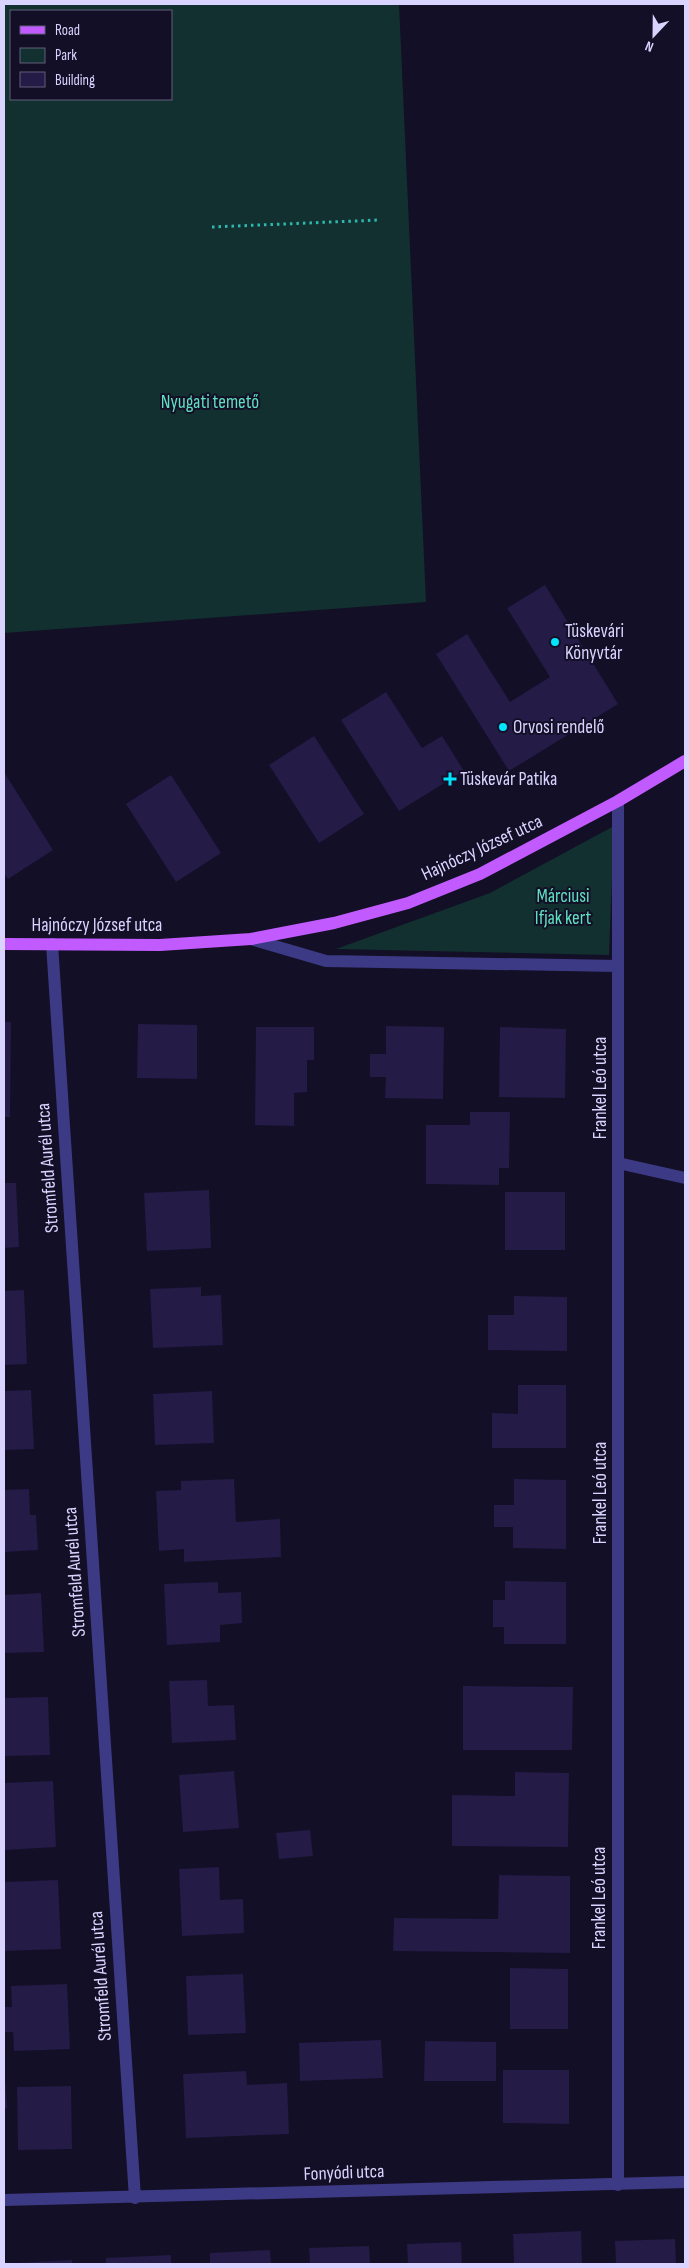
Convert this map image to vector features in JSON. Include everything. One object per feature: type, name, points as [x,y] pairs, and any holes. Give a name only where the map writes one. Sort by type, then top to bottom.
[{"type":"main road","name":"Hajnóczy József utca","points":[[4,944],[160,945],[251,938],[334,924],[408,902],[480,874],[618,801],[685,761]]},
{"type":"street","name":"Frankel Leó utca","points":[[618,801],[618,2185]]},
{"type":"street","name":"Hajnóczy József utca","points":[[251,938],[326,961],[618,966]]},
{"type":"street","name":"Stromfeld Aurél utca","points":[[52,944],[135,2198]]},
{"type":"street","points":[[618,1163],[685,1178]]},
{"type":"street","name":"Fonyódi utca","points":[[4,2200],[685,2182]]},
{"type":"path","points":[[212,227],[379,220]]},
{"type":"green space","name":"Nyugati temető","points":[[4,4],[399,4],[426,602],[4,633]]},
{"type":"green space","name":"Márciusi Ifjak kert","points":[[614,826],[609,955],[336,949],[490,893]]},
{"type":"building","name":"Tüskevári Könyvtár","points":[[545,585],[618,704],[509,771],[436,654],[467,634],[510,702],[550,677],[507,608]]},
{"type":"building","points":[[386,692],[422,748],[442,736],[464,771],[399,811],[341,720]]},
{"type":"building","points":[[314,736],[364,814],[319,843],[269,765]]},
{"type":"building","points":[[4,772],[53,850],[8,879],[4,873]]},
{"type":"building","points":[[171,775],[221,853],[176,882],[126,804]]},
{"type":"building","points":[[4,1022],[11,1022],[10,1117],[4,1117]]},
{"type":"building","points":[[138,1024],[197,1025],[197,1079],[137,1078]]},
{"type":"building","points":[[386,1026],[444,1027],[443,1099],[385,1098],[386,1077],[370,1077],[370,1054],[386,1054]]},
{"type":"building","points":[[256,1027],[314,1027],[314,1060],[307,1060],[307,1092],[294,1093],[294,1126],[255,1125]]},
{"type":"building","points":[[500,1027],[566,1029],[565,1098],[499,1097]]},
{"type":"building","points":[[470,1112],[510,1112],[509,1168],[499,1168],[499,1185],[426,1184],[426,1125],[470,1125]]},
{"type":"building","points":[[4,1183],[16,1183],[19,1247],[4,1248]]},
{"type":"building","points":[[209,1190],[211,1248],[147,1251],[144,1193]]},
{"type":"building","points":[[505,1192],[565,1192],[565,1250],[505,1250]]},
{"type":"building","points":[[201,1287],[201,1296],[221,1295],[223,1345],[153,1348],[150,1289]]},
{"type":"building","points":[[24,1290],[27,1364],[4,1365],[4,1291]]},
{"type":"building","points":[[514,1296],[567,1297],[567,1351],[488,1350],[488,1315],[514,1315]]},
{"type":"building","points":[[518,1385],[566,1385],[566,1448],[492,1448],[492,1413],[518,1414]]},
{"type":"building","points":[[31,1390],[34,1449],[4,1450],[4,1391]]},
{"type":"building","points":[[212,1391],[214,1443],[155,1445],[153,1394]]},
{"type":"building","points":[[234,1479],[236,1522],[280,1519],[281,1557],[184,1562],[184,1549],[159,1551],[156,1491],[181,1490],[181,1481]]},
{"type":"building","points":[[514,1479],[566,1480],[566,1549],[513,1548],[513,1527],[494,1527],[494,1505],[514,1505]]},
{"type":"building","points":[[29,1489],[30,1515],[36,1515],[38,1550],[4,1552],[4,1490]]},
{"type":"building","points":[[505,1581],[566,1582],[566,1644],[504,1644],[504,1627],[493,1627],[493,1600],[505,1600]]},
{"type":"building","points":[[218,1582],[218,1593],[241,1592],[242,1623],[220,1625],[220,1642],[167,1645],[164,1584]]},
{"type":"building","points":[[41,1593],[44,1652],[4,1653],[4,1595]]},
{"type":"building","points":[[207,1680],[208,1706],[234,1705],[236,1740],[172,1743],[169,1681]]},
{"type":"building","points":[[463,1686],[573,1687],[572,1750],[463,1750]]},
{"type":"building","points":[[48,1697],[50,1755],[4,1756],[4,1698]]},
{"type":"building","points":[[234,1771],[239,1828],[183,1832],[179,1775]]},
{"type":"building","points":[[515,1772],[569,1773],[568,1847],[452,1846],[452,1795],[515,1796]]},
{"type":"building","points":[[53,1781],[56,1847],[4,1850],[4,1783]]},
{"type":"building","points":[[310,1830],[313,1856],[279,1859],[276,1833]]},
{"type":"building","points":[[219,1867],[220,1900],[243,1899],[244,1933],[182,1936],[179,1869]]},
{"type":"building","points":[[499,1875],[570,1876],[570,1953],[393,1951],[394,1918],[498,1919]]},
{"type":"building","points":[[58,1880],[61,1949],[4,1951],[5,1882]]},
{"type":"building","points":[[510,1968],[568,1969],[568,2029],[510,2029]]},
{"type":"building","points":[[243,1974],[246,2033],[188,2035],[186,1976]]},
{"type":"building","points":[[67,1984],[70,2049],[14,2051],[13,2032],[5,2032],[4,2007],[12,2007],[11,1986]]},
{"type":"building","points":[[381,2040],[383,2078],[300,2081],[299,2043]]},
{"type":"building","points":[[425,2041],[496,2042],[496,2081],[424,2081]]},
{"type":"building","points":[[503,2070],[569,2070],[569,2124],[503,2123]]},
{"type":"building","points":[[246,2071],[247,2085],[287,2083],[289,2134],[186,2138],[183,2074]]},
{"type":"building","points":[[4,2079],[7,2108],[4,2109]]},
{"type":"building","points":[[71,2086],[72,2149],[18,2150],[17,2087]]},
{"type":"building","points":[[581,2231],[582,2264],[514,2264],[513,2234]]},
{"type":"building","points":[[675,2239],[676,2264],[616,2264],[615,2241]]},
{"type":"building","points":[[461,2242],[462,2264],[408,2264],[407,2244]]},
{"type":"building","points":[[369,2246],[370,2264],[310,2264],[309,2248]]},
{"type":"building","points":[[270,2250],[271,2264],[210,2264],[210,2253]]},
{"type":"building","points":[[171,2255],[171,2264],[106,2264],[106,2258]]},
{"type":"building","points":[[72,2260],[72,2264],[16,2264],[16,2263]]},
{"type":"place","name":"Tüskevári Könyvtár","points":[[555,642]]},
{"type":"place","name":"Orvosi rendelő","points":[[503,727]]},
{"type":"place","name":"Tüskevár Patika","points":[[450,779]]}]
